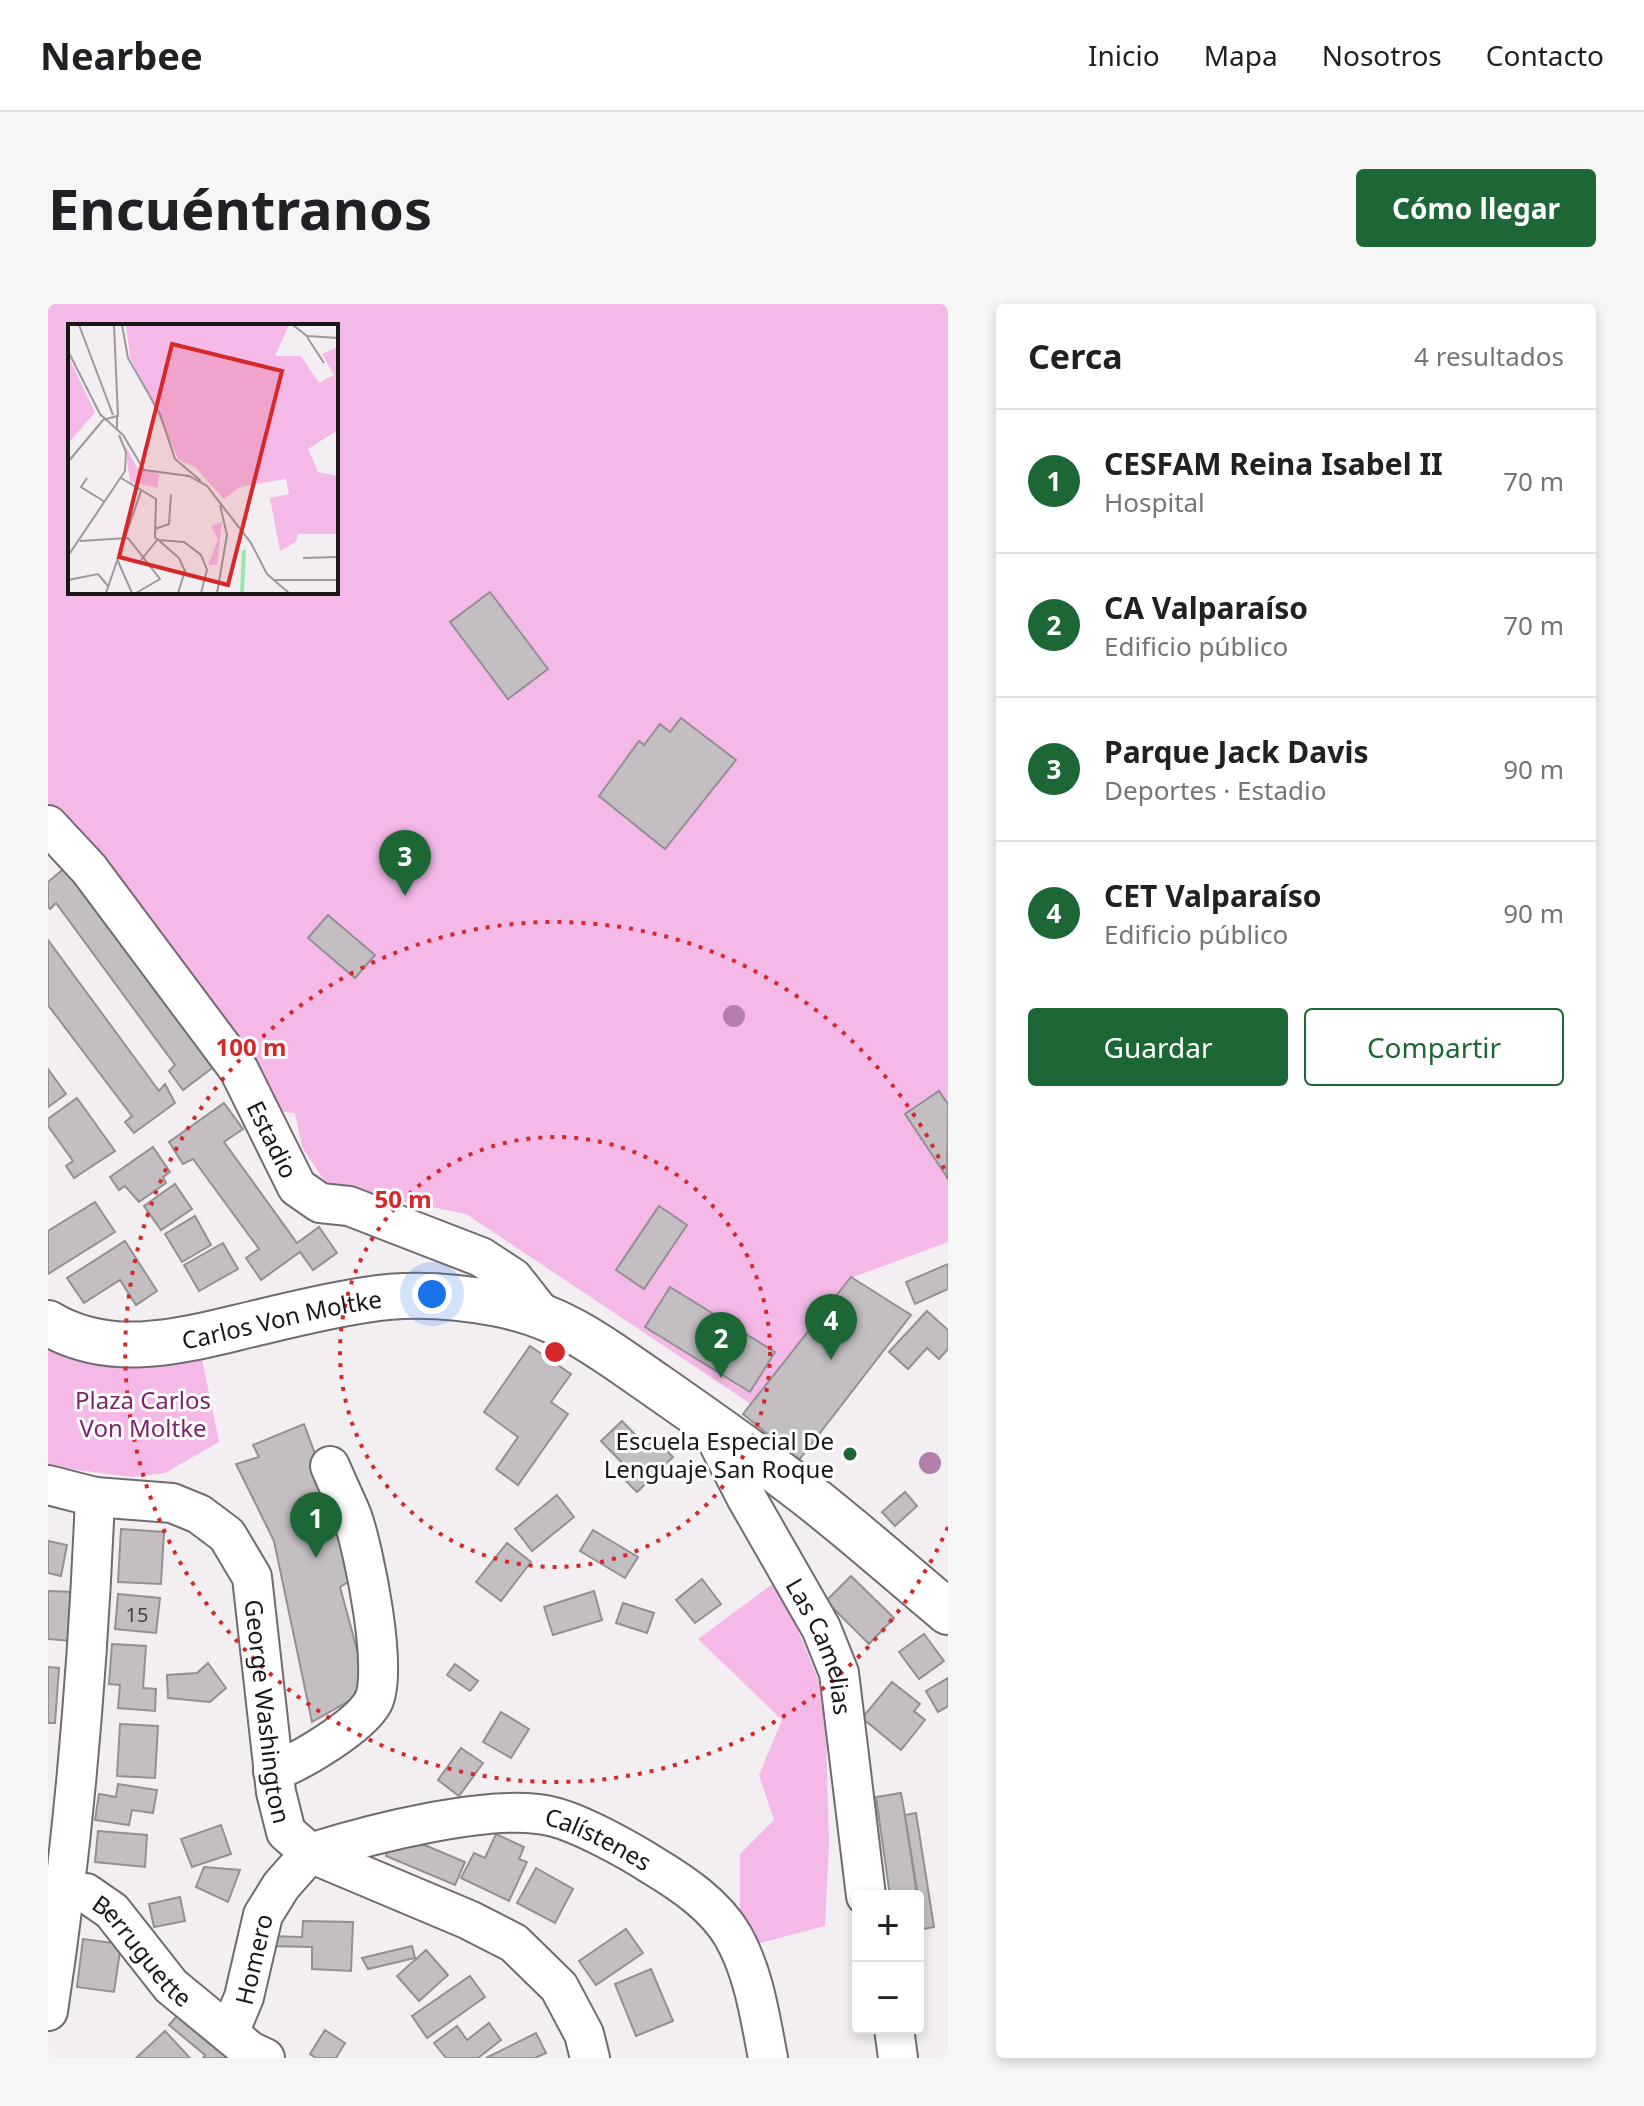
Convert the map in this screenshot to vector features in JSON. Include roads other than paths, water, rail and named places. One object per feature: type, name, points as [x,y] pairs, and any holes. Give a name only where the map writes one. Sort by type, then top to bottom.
[{"type":"main road","name":"Carlos Von Moltke","points":[[48,1323],[76,1337],[144,1345],[186,1341],[368,1299],[438,1297],[497,1304],[543,1316],[591,1339],[706,1419],[806,1494],[948,1612]]},
{"type":"street","name":"Estadio","points":[[48,825],[89,869],[239,1070],[297,1187],[320,1203],[349,1206],[481,1257],[513,1278],[543,1316]]},
{"type":"street","name":"Las Camelias","points":[[706,1419],[746,1497],[821,1628],[839,1673],[865,1890]]},
{"type":"street","points":[[273,1771],[292,1765],[331,1739],[367,1711],[375,1699],[378,1660],[369,1581],[352,1517],[330,1466]]},
{"type":"street","name":"George Washington","points":[[48,1485],[95,1497],[172,1503],[199,1514],[227,1535],[252,1577],[273,1771],[286,1832],[310,1853],[469,1920],[514,1943],[559,1987],[584,2034],[590,2058]]},
{"type":"street","points":[[48,2011],[95,1497]]},
{"type":"street","name":"Calístenes","points":[[310,1853],[367,1836],[480,1816],[519,1813],[554,1817],[630,1851],[683,1883],[714,1912],[733,1936],[754,1986],[768,2058]]},
{"type":"street","name":"Homero","points":[[265,2058],[250,2051],[229,2033],[244,1997],[263,1915],[281,1886],[310,1853]]},
{"type":"street","name":"Berruguette","points":[[57,1896],[86,1893],[112,1911],[171,1986],[229,2033]]},
{"type":"street","points":[[895,2034],[898,2058]]},
{"type":"place","name":"Parque Jack Davis","points":[[405,896]]},
{"type":"place","name":"CET Valparaíso","points":[[831,1360]]},
{"type":"place","name":"CA Valparaíso","points":[[721,1378]]},
{"type":"place","name":"Escuela Especial De Lenguaje San Roque","points":[[850,1454]]},
{"type":"place","name":"CESFAM Reina Isabel II","points":[[316,1558]]},
{"type":"park label","name":"Plaza Carlos Von Moltke","points":[[143,1413]]}]
